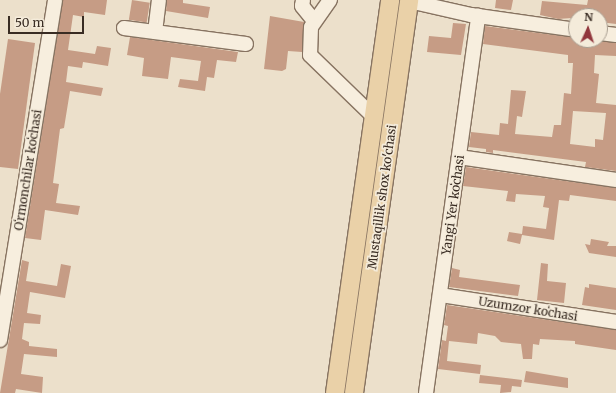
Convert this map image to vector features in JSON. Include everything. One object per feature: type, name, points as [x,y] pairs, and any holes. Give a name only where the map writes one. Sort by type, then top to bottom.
[{"type":"main road","name":"Mustaqillik shox ko'chasi","points":[[335,393],[390,0]]},
{"type":"main road","name":"Mustaqillik shox ko'chasi","points":[[354,393],[409,1]]},
{"type":"main road","points":[[352,274],[370,277]]},
{"type":"street","name":"Oʻrmonchilar koʻchasi","points":[[0,340],[55,0]]},
{"type":"street","points":[[155,32],[159,0]]},
{"type":"street","points":[[303,0],[302,6],[314,21]]},
{"type":"street","points":[[330,0],[314,21],[308,49],[310,55],[374,117]]},
{"type":"street","points":[[409,1],[478,16],[568,29]]},
{"type":"street","name":"Yangi Yer koʻchasi","points":[[426,393],[478,16]]},
{"type":"street","points":[[124,28],[246,44]]},
{"type":"street","points":[[459,156],[616,180]]},
{"type":"street","name":"Uzumzor koʻchasi","points":[[440,295],[616,322]]},
{"type":"building","points":[[63,0],[107,0],[105,15],[84,12],[84,17],[73,15],[68,50],[95,54],[97,46],[111,48],[108,66],[83,62],[82,68],[68,66],[66,82],[103,88],[101,96],[70,91],[64,128],[60,129],[53,183],[59,184],[56,203],[80,206],[78,215],[45,210],[41,240],[25,238]]},
{"type":"building","points":[[132,0],[150,3],[147,23],[129,20]]},
{"type":"building","points":[[167,0],[183,0],[183,3],[210,7],[208,18],[166,11]]},
{"type":"building","points":[[496,0],[513,0],[511,10],[495,8]]},
{"type":"building","points":[[588,0],[616,0],[616,24],[608,23],[608,8],[568,8],[568,18],[558,19],[540,15],[542,1],[587,5]]},
{"type":"building","points":[[270,16],[304,22],[302,52],[288,51],[286,69],[282,71],[264,69]]},
{"type":"building","points":[[453,23],[466,24],[461,55],[427,52],[429,36],[451,38]]},
{"type":"building","points":[[485,26],[568,37],[568,48],[608,48],[608,42],[616,43],[616,56],[595,55],[594,73],[599,74],[596,103],[616,105],[616,171],[585,167],[586,162],[493,150],[493,153],[486,152],[486,149],[469,147],[471,132],[499,135],[500,123],[508,124],[511,90],[526,91],[522,117],[517,116],[515,134],[552,137],[554,125],[561,125],[564,93],[571,94],[573,63],[568,63],[568,55],[483,44]],"holes":[[[573,111],[606,113],[603,140],[595,139],[595,147],[570,144]]]},
{"type":"building","points":[[130,37],[238,52],[236,62],[217,60],[214,78],[207,77],[205,91],[178,87],[180,79],[198,81],[201,61],[171,57],[168,79],[142,76],[144,58],[127,55]]},
{"type":"building","points":[[8,39],[35,43],[18,169],[0,167],[0,94]]},
{"type":"building","points":[[466,167],[616,188],[616,201],[570,195],[569,201],[559,200],[554,240],[522,235],[520,244],[507,241],[509,232],[522,234],[523,226],[546,229],[549,208],[543,207],[545,196],[516,194],[515,202],[506,201],[508,191],[463,186]]},
{"type":"building","points":[[591,239],[609,242],[607,246],[616,246],[616,257],[589,253],[585,244],[590,245]]},
{"type":"building","points":[[22,260],[29,262],[26,281],[57,286],[61,264],[71,266],[65,298],[30,292],[27,313],[41,315],[40,324],[24,323],[22,339],[29,342],[29,346],[57,349],[57,357],[24,354],[21,374],[43,377],[42,393],[16,389],[15,393],[0,393]]},
{"type":"building","points":[[541,263],[548,264],[547,281],[566,283],[564,303],[537,300]]},
{"type":"building","points":[[452,268],[460,270],[459,277],[520,285],[518,296],[449,287]]},
{"type":"building","points":[[589,284],[616,288],[616,310],[582,305],[585,287],[589,288]]},
{"type":"building","points":[[447,305],[616,330],[616,350],[575,344],[575,341],[540,339],[539,345],[533,344],[532,359],[523,359],[521,344],[501,342],[495,336],[478,333],[477,344],[449,341],[447,361],[481,365],[480,374],[438,369],[442,340],[446,341],[448,326],[444,325]]},
{"type":"building","points":[[526,371],[568,378],[568,388],[524,382]]},
{"type":"building","points":[[480,375],[522,380],[521,387],[512,386],[511,392],[500,393],[501,385],[479,383]]}]
